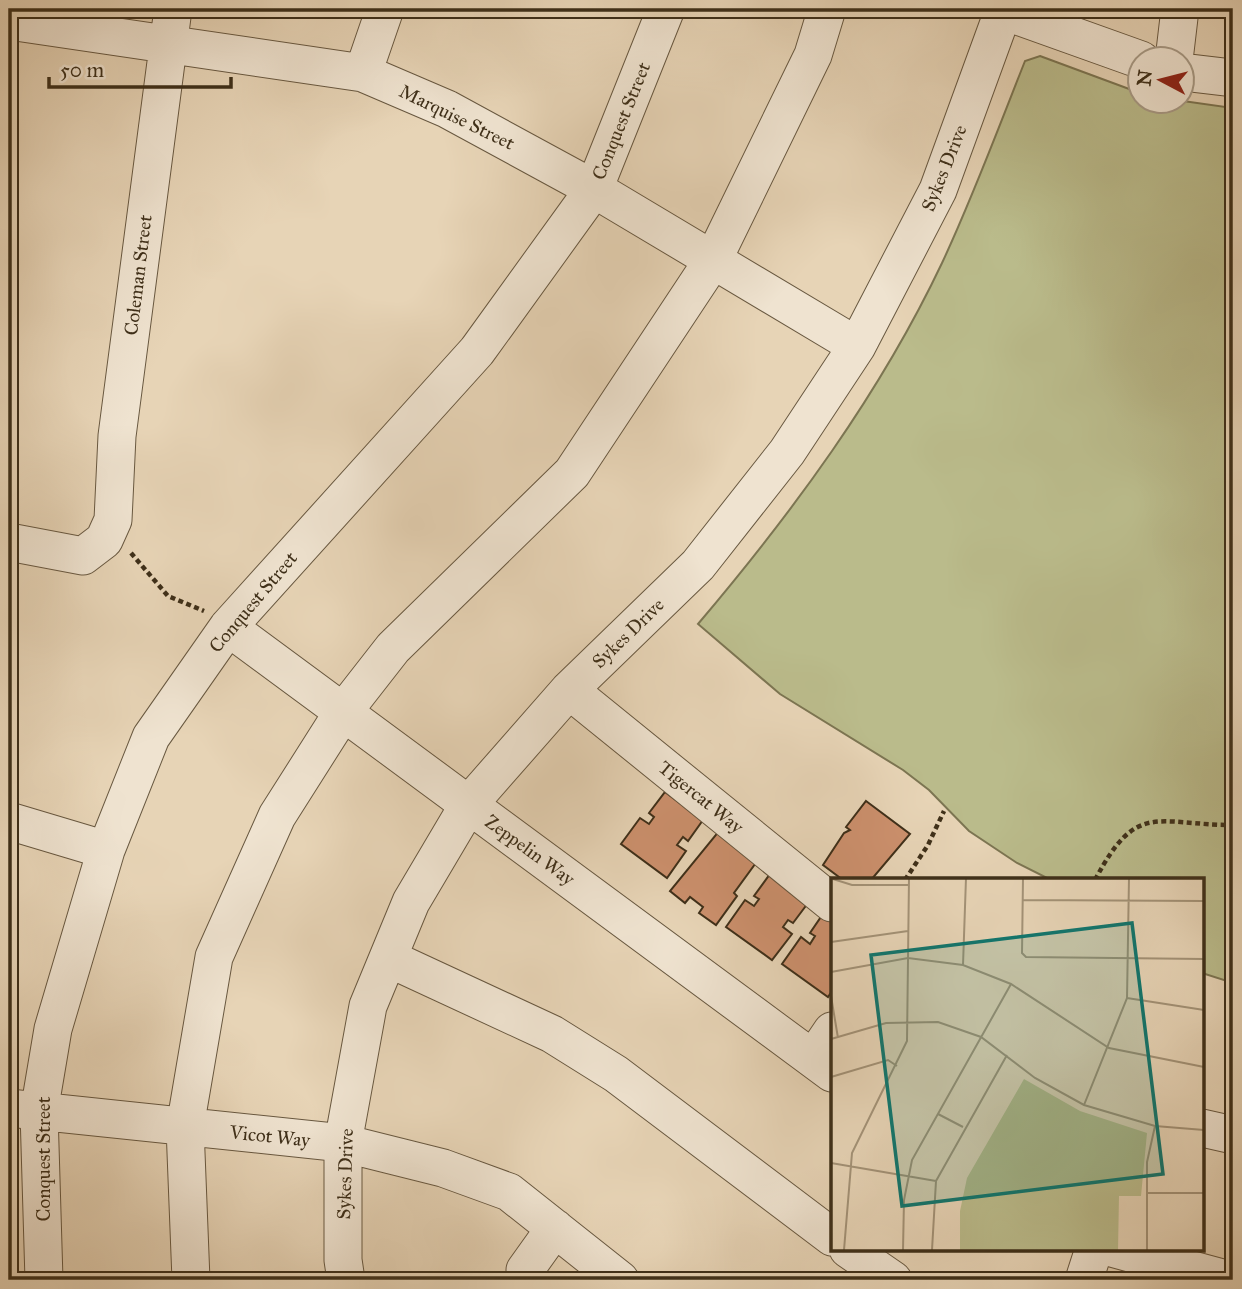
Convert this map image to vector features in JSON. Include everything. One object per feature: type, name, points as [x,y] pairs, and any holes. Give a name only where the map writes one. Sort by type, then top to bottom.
[{"type":"street","name":"Coleman Street","points":[[104,540],[113,520],[117,436],[173,9]]},
{"type":"street","points":[[363,73],[385,9]]},
{"type":"street","name":"Conquest Street","points":[[44,1280],[24,1110],[53,1030],[106,850],[151,737],[228,627],[477,351],[594,189],[666,9]]},
{"type":"street","points":[[191,1280],[185,1127],[215,957],[277,816],[344,712],[393,648],[572,473],[713,260],[813,55],[827,9]]},
{"type":"street","points":[[1176,46],[1180,9]]},
{"type":"street","points":[[1004,10],[1126,55]]},
{"type":"street","name":"Sykes Drive","points":[[346,1280],[343,1260],[343,1143],[368,1006],[411,902],[469,804],[569,690],[698,565],[787,452],[857,346],[938,190],[1004,10]]},
{"type":"street","name":"Marquise Street","points":[[9,21],[363,73],[447,108],[594,189],[857,346]]},
{"type":"street","points":[[1196,74],[1233,78]]},
{"type":"street","points":[[9,542],[83,556],[104,540]]},
{"type":"street","name":"Zeppelin Way","points":[[228,627],[469,804],[826,1054]]},
{"type":"street","name":"Tigercat Way","points":[[569,690],[831,902]]},
{"type":"street","points":[[9,821],[106,850]]},
{"type":"street","points":[[388,958],[552,1034],[616,1074],[831,1236]]},
{"type":"street","name":"Vicot Way","points":[[24,1110],[343,1143],[443,1168],[509,1192],[620,1280]]},
{"type":"street","points":[[1204,1128],[1233,1135]]},
{"type":"street","points":[[526,1280],[525,1270],[555,1228]]},
{"type":"street","points":[[849,1250],[894,1280]]},
{"type":"street","points":[[1084,1280],[1094,1250]]},
{"type":"street","points":[[1119,1250],[1230,1280]]},
{"type":"path","points":[[104,540],[131,553],[168,596],[195,606],[228,627]]},
{"type":"path","points":[[906,878],[928,845],[944,811]]},
{"type":"path","points":[[1096,878],[1128,831],[1143,822],[1233,825]]},
{"type":"green space","points":[[1040,56],[1126,88],[1126,116],[1196,116],[1196,103],[1233,108],[1233,983],[1204,974],[1204,878],[1047,878],[1017,863],[969,831],[929,790],[903,770],[780,694],[698,624],[800,496],[862,406],[918,312],[985,163],[1025,61]]},
{"type":"building","points":[[665,792],[703,820],[688,841],[683,837],[677,845],[686,851],[667,878],[621,844],[640,818],[649,824],[654,817],[649,813]]},
{"type":"building","points":[[866,801],[910,834],[873,878],[840,878],[823,865],[844,833],[850,830],[846,827]]},
{"type":"building","points":[[719,831],[758,860],[734,893],[737,896],[716,925],[699,913],[703,907],[690,897],[685,903],[670,891]]},
{"type":"building","points":[[770,874],[808,903],[793,923],[788,920],[783,927],[792,934],[772,960],[726,927],[745,900],[754,906],[759,899],[754,896]]},
{"type":"building","points":[[825,911],[831,915],[831,992],[828,997],[782,964],[801,937],[810,944],[815,936],[810,933]]}]
